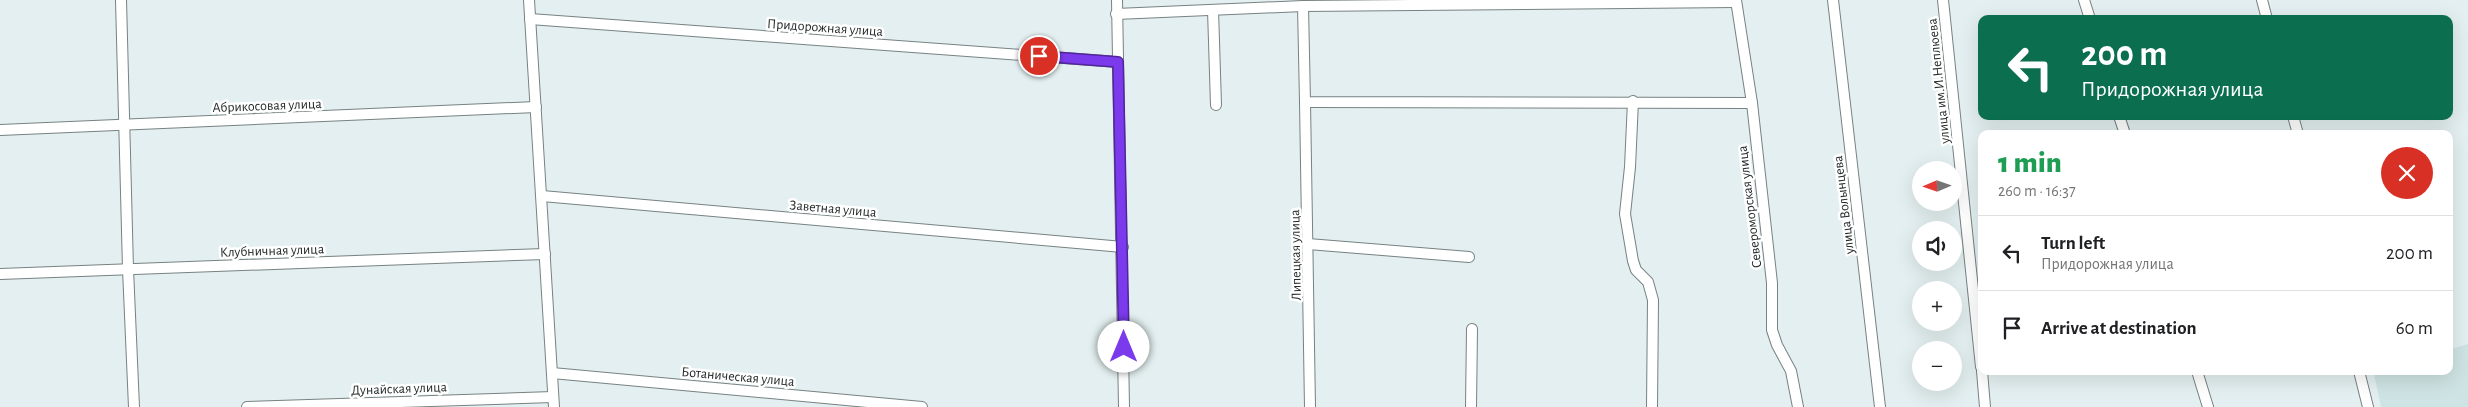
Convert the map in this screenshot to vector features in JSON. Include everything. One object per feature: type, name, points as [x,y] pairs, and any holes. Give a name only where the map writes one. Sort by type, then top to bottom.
[{"type":"street","points":[[121,0],[128,269],[134,407]]},
{"type":"street","points":[[529,0],[554,402]]},
{"type":"street","points":[[1117,0],[1123,247],[1124,407]]},
{"type":"street","name":"улица Волынцева","points":[[1833,0],[1880,407]]},
{"type":"street","name":"улица им.И.Неплюева","points":[[1943,0],[1968,222],[1978,334]]},
{"type":"street","points":[[2084,0],[2089,15]]},
{"type":"street","points":[[2262,0],[2266,15]]},
{"type":"street","points":[[1116,14],[1302,6],[1736,1]]},
{"type":"street","name":"Североморская улица","points":[[1736,1],[1752,103],[1772,283],[1772,330],[1777,345],[1791,371],[1798,407]]},
{"type":"street","name":"Липецкая улица","points":[[1302,6],[1310,407]]},
{"type":"street","points":[[1213,10],[1216,105]]},
{"type":"street","name":"Придорожная улица","points":[[530,20],[1118,62]]},
{"type":"street","points":[[1633,101],[1630,167],[1624,214],[1636,270],[1652,289],[1652,407]]},
{"type":"street","points":[[1305,102],[1633,101],[1752,103]]},
{"type":"street","name":"Абрикосовая улица","points":[[0,130],[536,107]]},
{"type":"street","name":"Заветная улица","points":[[542,196],[1123,247]]},
{"type":"street","points":[[1308,244],[1469,257]]},
{"type":"street","name":"Клубничная улица","points":[[0,274],[545,254]]},
{"type":"street","points":[[1471,407],[1472,329]]},
{"type":"street","name":"Ботаническая улица","points":[[552,373],[922,407]]},
{"type":"street","points":[[1982,375],[1985,407]]},
{"type":"street","points":[[2198,375],[2208,407]]},
{"type":"street","points":[[2360,375],[2368,407]]},
{"type":"street","name":"Дунайская улица","points":[[246,407],[554,402]]},
{"type":"shaded area","points":[[2468,344],[2468,407],[2381,407],[2374,375],[2453,375],[2453,349]]},
{"type":"route","points":[[1039,56],[1118,62],[1124,347]]}]
